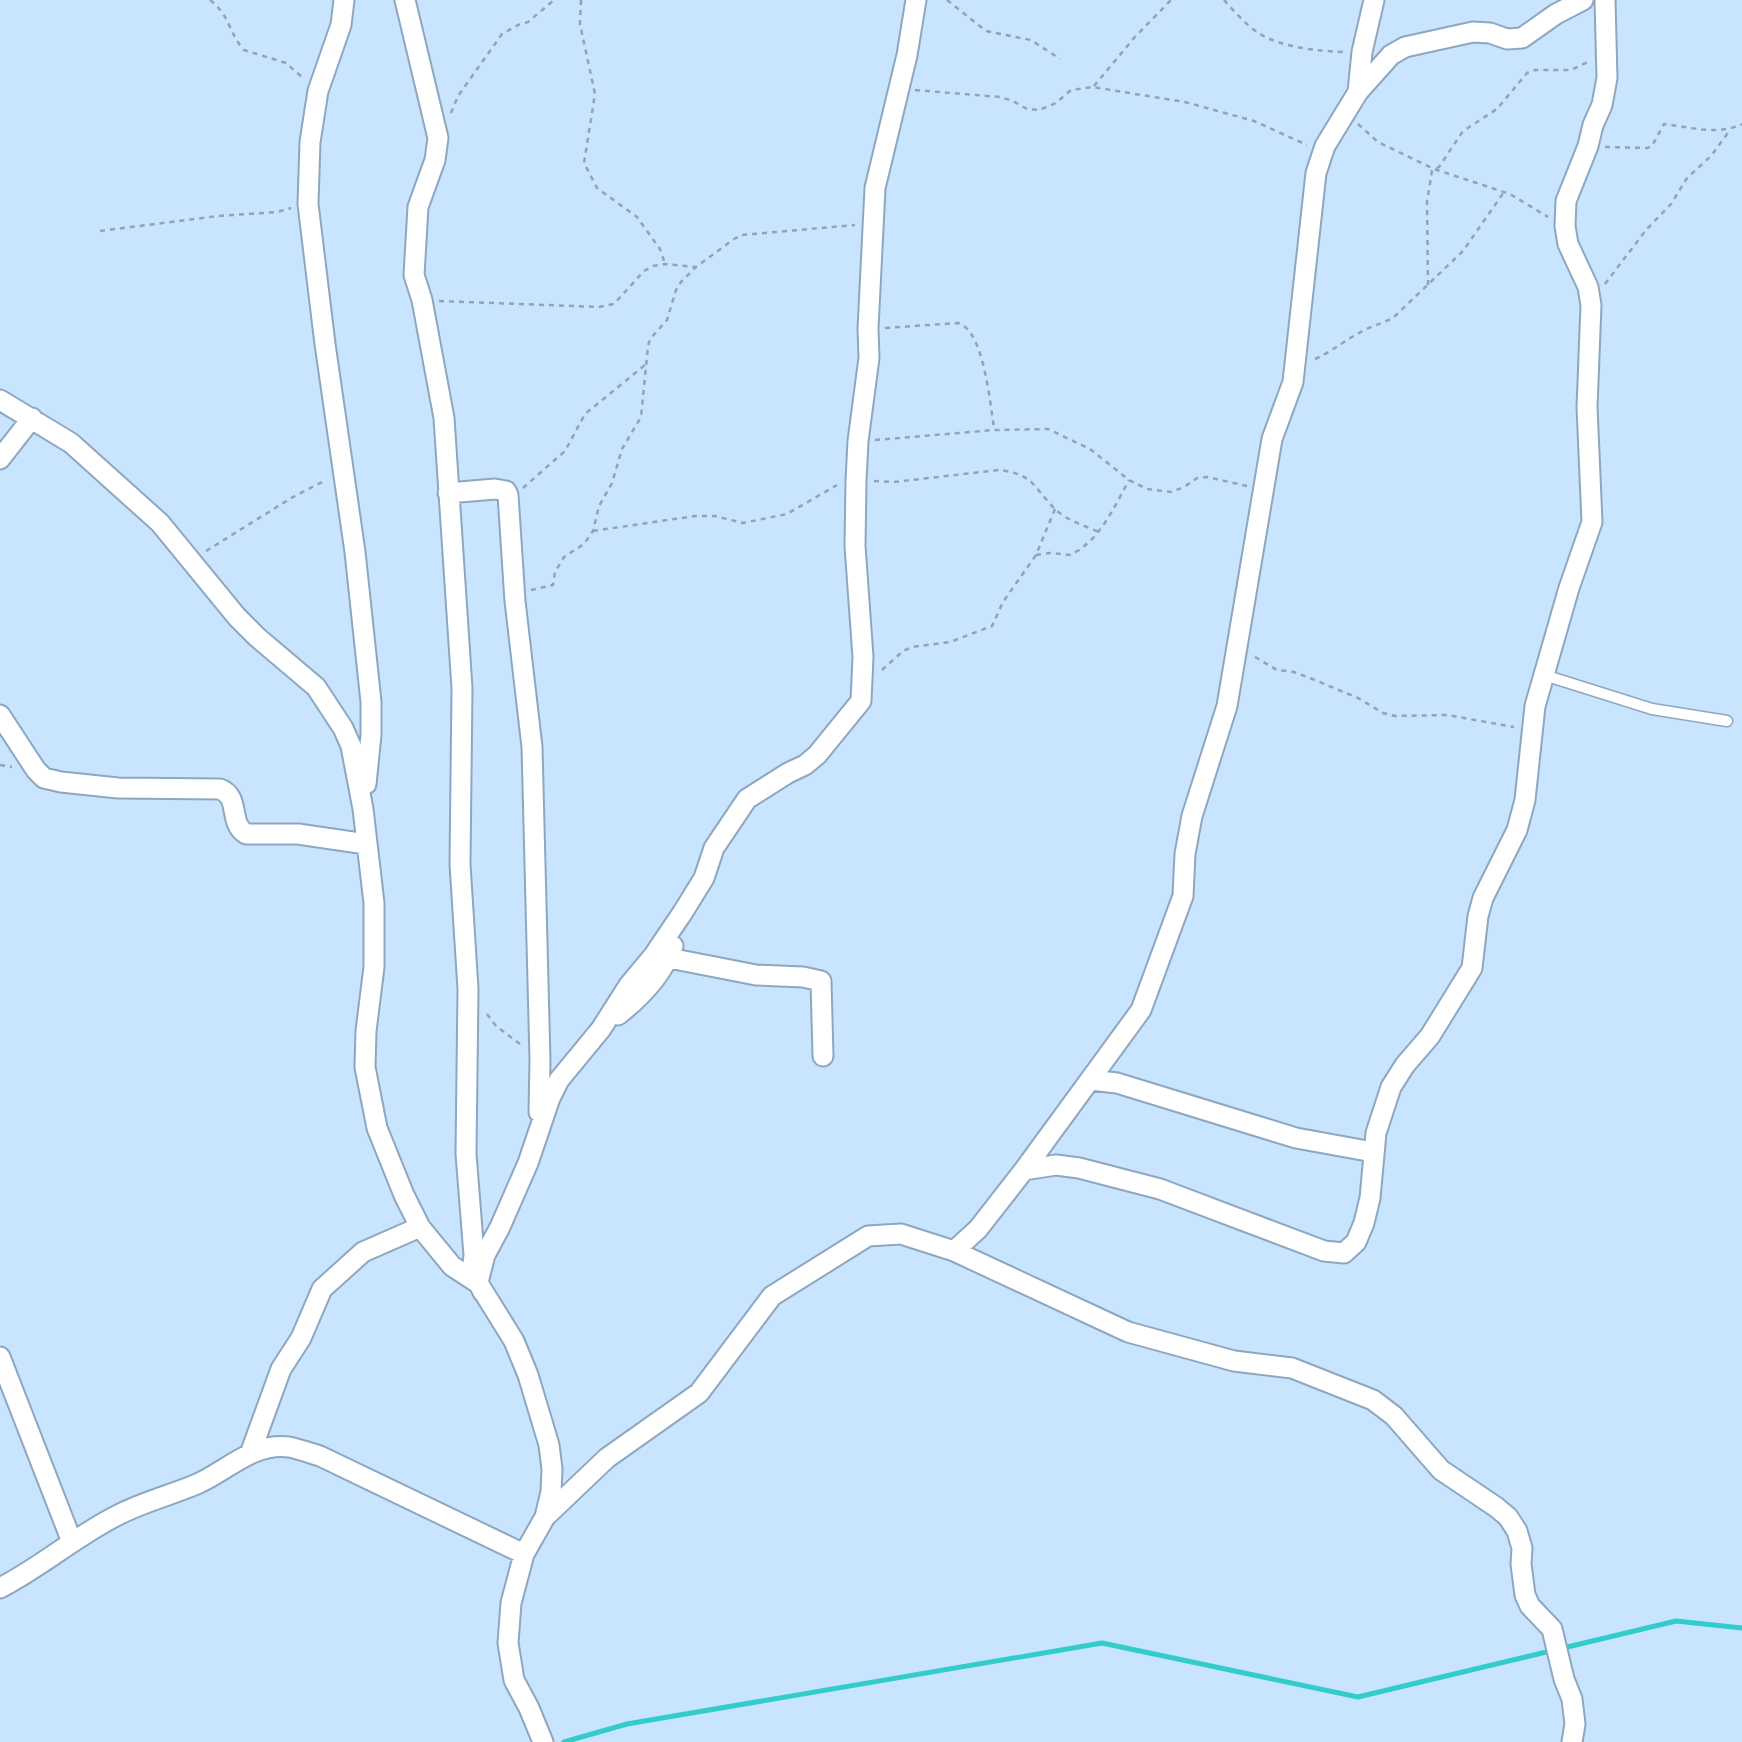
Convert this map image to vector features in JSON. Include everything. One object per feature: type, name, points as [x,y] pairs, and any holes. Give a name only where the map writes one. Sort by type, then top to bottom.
[{"type":"street","points":[[344,0],[341,25],[318,91],[310,142],[308,204],[355,552],[371,702],[371,735],[363,809]]},
{"type":"street","points":[[405,0],[438,138],[435,160],[418,207],[414,275],[422,300],[444,418],[462,688],[460,864],[468,989],[466,1154],[474,1255],[472,1273],[514,1341],[528,1375],[549,1445],[552,1480],[545,1517]]},
{"type":"street","points":[[482,1291],[478,1282],[485,1255],[528,1163],[558,1080],[601,1029],[629,985],[683,912],[704,878],[714,848],[747,799],[805,765],[828,745],[861,701],[864,686],[855,547],[858,441],[869,358],[872,223],[875,188],[907,55],[916,0]]},
{"type":"street","points":[[1357,92],[1362,52],[1374,0]]},
{"type":"street","points":[[954,1251],[973,1235],[1024,1170],[1140,1010],[1180,905],[1192,816],[1227,706],[1272,439],[1293,383],[1308,267],[1312,201],[1316,173],[1323,152],[1357,92],[1391,55],[1405,47],[1473,32],[1490,33],[1507,39],[1522,38],[1556,14],[1583,0]]},
{"type":"street","points":[[1024,1170],[1056,1165],[1079,1168],[1160,1189],[1324,1251],[1344,1253],[1356,1242],[1370,1198],[1373,1152],[1379,1118],[1391,1087],[1405,1065],[1430,1036],[1472,968],[1478,916],[1483,898],[1520,820],[1525,800],[1535,706],[1569,588],[1592,522],[1587,407],[1591,305],[1588,288],[1568,244],[1566,201],[1602,105],[1606,78],[1605,0]]},
{"type":"street","points":[[0,400],[71,443],[130,494],[192,559],[237,617],[316,687],[329,705],[351,746],[363,809],[375,934],[365,1067],[377,1128],[420,1227],[452,1266],[482,1291]]},
{"type":"street","points":[[0,459],[32,418]]},
{"type":"street","points":[[448,493],[495,489],[506,491],[508,495],[515,601],[532,747],[540,1060],[538,1130]]},
{"type":"street","points":[[0,715],[44,778],[118,788],[220,789],[229,793],[232,798],[237,825],[246,834],[298,834],[366,844]]},
{"type":"street","points":[[601,1029],[631,1005],[656,978],[669,958],[683,912]]},
{"type":"street","points":[[669,958],[756,975],[803,977],[821,981],[823,1056]]},
{"type":"street","points":[[1091,1080],[1117,1083],[1296,1138],[1373,1152]]},
{"type":"street","points":[[250,1454],[281,1369],[301,1338],[322,1289],[363,1252],[420,1227]]},
{"type":"street","points":[[543,1742],[514,1680],[508,1643],[511,1603],[524,1554],[545,1517],[607,1458],[699,1393],[772,1296],[868,1236],[901,1234],[954,1251],[1128,1332],[1234,1361],[1292,1368],[1373,1400],[1394,1416],[1441,1470],[1496,1507],[1508,1517],[1517,1531],[1525,1595],[1530,1606],[1552,1629],[1564,1679],[1572,1699],[1575,1724],[1572,1742]]},
{"type":"street","points":[[0,1356],[72,1542]]},
{"type":"street","points":[[0,1588],[119,1514],[201,1482],[250,1454],[264,1449],[288,1447],[320,1456],[524,1554]]},
{"type":"lane","points":[[1544,675],[1652,709],[1727,721]]},
{"type":"path","points":[[209,0],[226,16],[244,50],[286,63],[318,91]]},
{"type":"path","points":[[438,138],[458,96],[494,44],[510,29],[528,22],[554,0]]},
{"type":"path","points":[[580,0],[580,24],[596,94],[584,163],[597,188],[637,217],[660,249],[665,264]]},
{"type":"path","points":[[947,0],[986,31],[1031,40],[1060,59]]},
{"type":"path","points":[[1093,87],[1134,38],[1171,0]]},
{"type":"path","points":[[1224,0],[1260,34],[1308,49],[1362,52]]},
{"type":"path","points":[[1428,285],[1427,202],[1434,169],[1463,131],[1497,109],[1527,73],[1535,70],[1571,70],[1606,51]]},
{"type":"path","points":[[898,89],[1000,97],[1034,110],[1056,103],[1071,89],[1093,87],[1185,102],[1254,121],[1323,152]]},
{"type":"path","points":[[1345,113],[1378,142],[1434,169],[1504,192],[1566,229]]},
{"type":"path","points":[[1588,146],[1647,148],[1652,146],[1664,124],[1716,130],[1730,130],[1742,124]]},
{"type":"path","points":[[1591,305],[1632,247],[1671,204],[1687,178],[1711,156],[1730,130]]},
{"type":"path","points":[[1296,367],[1328,353],[1359,332],[1384,323],[1463,251],[1504,192]]},
{"type":"path","points":[[100,231],[218,216],[277,212],[308,204]]},
{"type":"path","points":[[515,601],[531,590],[553,585],[555,572],[564,557],[584,544],[593,531],[599,506],[612,483],[622,449],[641,417],[650,340],[667,320],[676,290],[696,268],[742,235],[872,223]]},
{"type":"path","points":[[422,300],[599,307],[614,304],[643,271],[653,266],[665,264],[696,268]]},
{"type":"path","points":[[868,329],[964,325],[971,331],[979,349],[994,430]]},
{"type":"path","points":[[508,495],[521,490],[565,451],[585,414],[645,365]]},
{"type":"path","points":[[858,441],[994,430],[1048,429],[1090,449],[1129,480],[1147,489],[1171,492],[1197,478],[1207,477],[1247,486],[1263,486]]},
{"type":"path","points":[[192,559],[293,497],[319,485],[342,466]]},
{"type":"path","points":[[593,531],[695,516],[715,516],[743,523],[787,514],[857,476],[894,482],[999,470],[1025,476],[1044,493],[1055,509],[1099,533]]},
{"type":"path","points":[[1036,555],[1070,555],[1088,543],[1099,533],[1129,480]]},
{"type":"path","points":[[864,686],[903,651],[912,647],[950,642],[992,626],[1003,602],[1036,555],[1055,509]]},
{"type":"path","points":[[1237,646],[1277,670],[1310,678],[1395,716],[1447,715],[1532,730]]},
{"type":"path","points":[[468,989],[496,1026],[540,1060]]},
{"type":"waterway","points":[[564,1742],[627,1724],[1102,1643],[1358,1697],[1676,1621],[1742,1628]]}]
